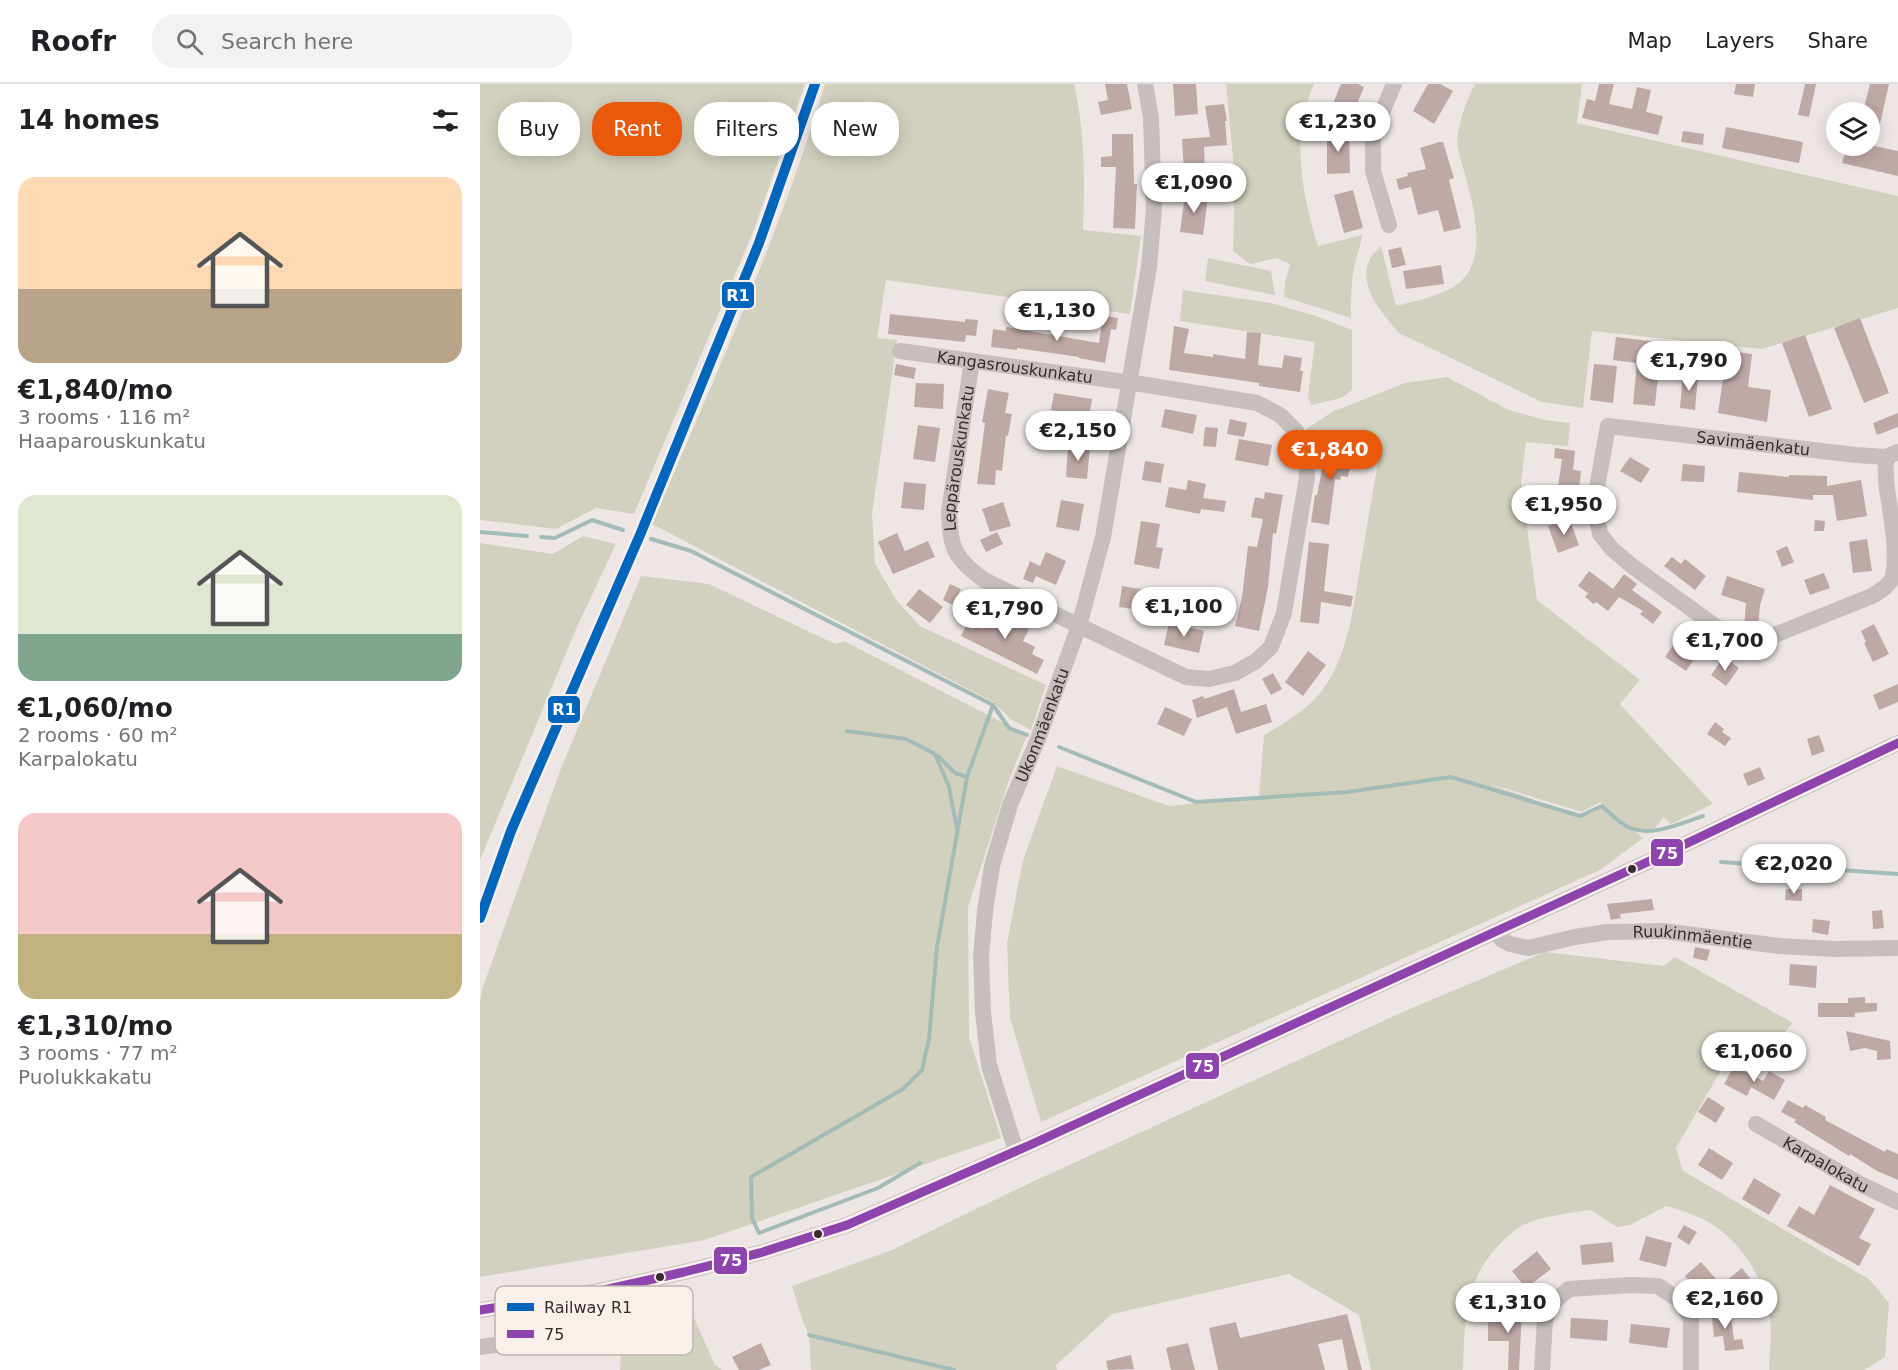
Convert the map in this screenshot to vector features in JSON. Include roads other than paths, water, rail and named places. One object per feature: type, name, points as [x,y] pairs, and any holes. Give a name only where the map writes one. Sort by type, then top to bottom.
[{"type":"street","name":"Ukonmäenkatu","points":[[1016,1151],[989,1065],[983,1012],[981,957],[985,911],[992,866],[1010,805],[1038,739],[1079,626],[1103,537],[1149,267],[1155,209],[1151,118],[1145,84]]},
{"type":"street","points":[[1389,225],[1373,171],[1373,134],[1394,84]]},
{"type":"street","name":"Kangasrouskunkatu","points":[[900,351],[1257,403],[1280,415],[1296,431],[1306,451],[1307,477],[1284,612],[1270,647],[1256,661],[1235,674],[1209,679],[1186,677],[1079,626]]},
{"type":"street","name":"Leppärouskunkatu","points":[[972,361],[949,511],[954,551],[967,568],[984,580],[1079,626]]},
{"type":"street","name":"Savimäenkatu","points":[[1608,426],[1856,455],[1892,454],[1886,486],[1897,545],[1896,566],[1892,579],[1884,589],[1872,596],[1772,636],[1748,641],[1722,631],[1632,566],[1612,549],[1600,534],[1594,504],[1608,426]]},
{"type":"street","points":[[620,1286],[763,1252],[847,1225],[1016,1151],[1496,932],[1898,743]]},
{"type":"street","name":"Ruukinmäentie","points":[[1496,932],[1501,939],[1510,944],[1528,948],[1575,936],[1607,932],[1663,931],[1779,946],[1834,949],[1898,948]]},
{"type":"street","name":"Karpalokatu","points":[[1756,1124],[1860,1184],[1898,1202]]},
{"type":"street","points":[[1542,1370],[1545,1320],[1551,1304],[1569,1289],[1631,1285],[1658,1286],[1682,1302],[1691,1320],[1691,1370]]},
{"type":"street","points":[[480,1310],[495,1308]]},
{"type":"street","points":[[480,1347],[495,1345]]},
{"type":"waterway","points":[[541,537],[555,538],[592,520],[623,530]]},
{"type":"waterway","points":[[480,532],[527,536]]},
{"type":"waterway","points":[[651,539],[691,551],[993,705],[1009,728],[1027,735]]},
{"type":"waterway","points":[[920,1163],[878,1188],[759,1233],[752,1218],[751,1177],[903,1089],[922,1070],[929,1039],[937,947],[967,777],[993,705]]},
{"type":"waterway","points":[[847,731],[906,739],[935,754],[949,787],[957,829]]},
{"type":"waterway","points":[[1059,747],[1196,802],[1347,792],[1451,777],[1580,816],[1602,806],[1621,823],[1637,830],[1666,828],[1703,816]]},
{"type":"waterway","points":[[938,756],[955,773],[967,777]]},
{"type":"waterway","points":[[1721,862],[1898,874]]},
{"type":"waterway","points":[[809,1335],[954,1370]]},
{"type":"rail line","name":"R1","points":[[480,918],[511,831],[640,535],[759,243],[815,84]]}]
